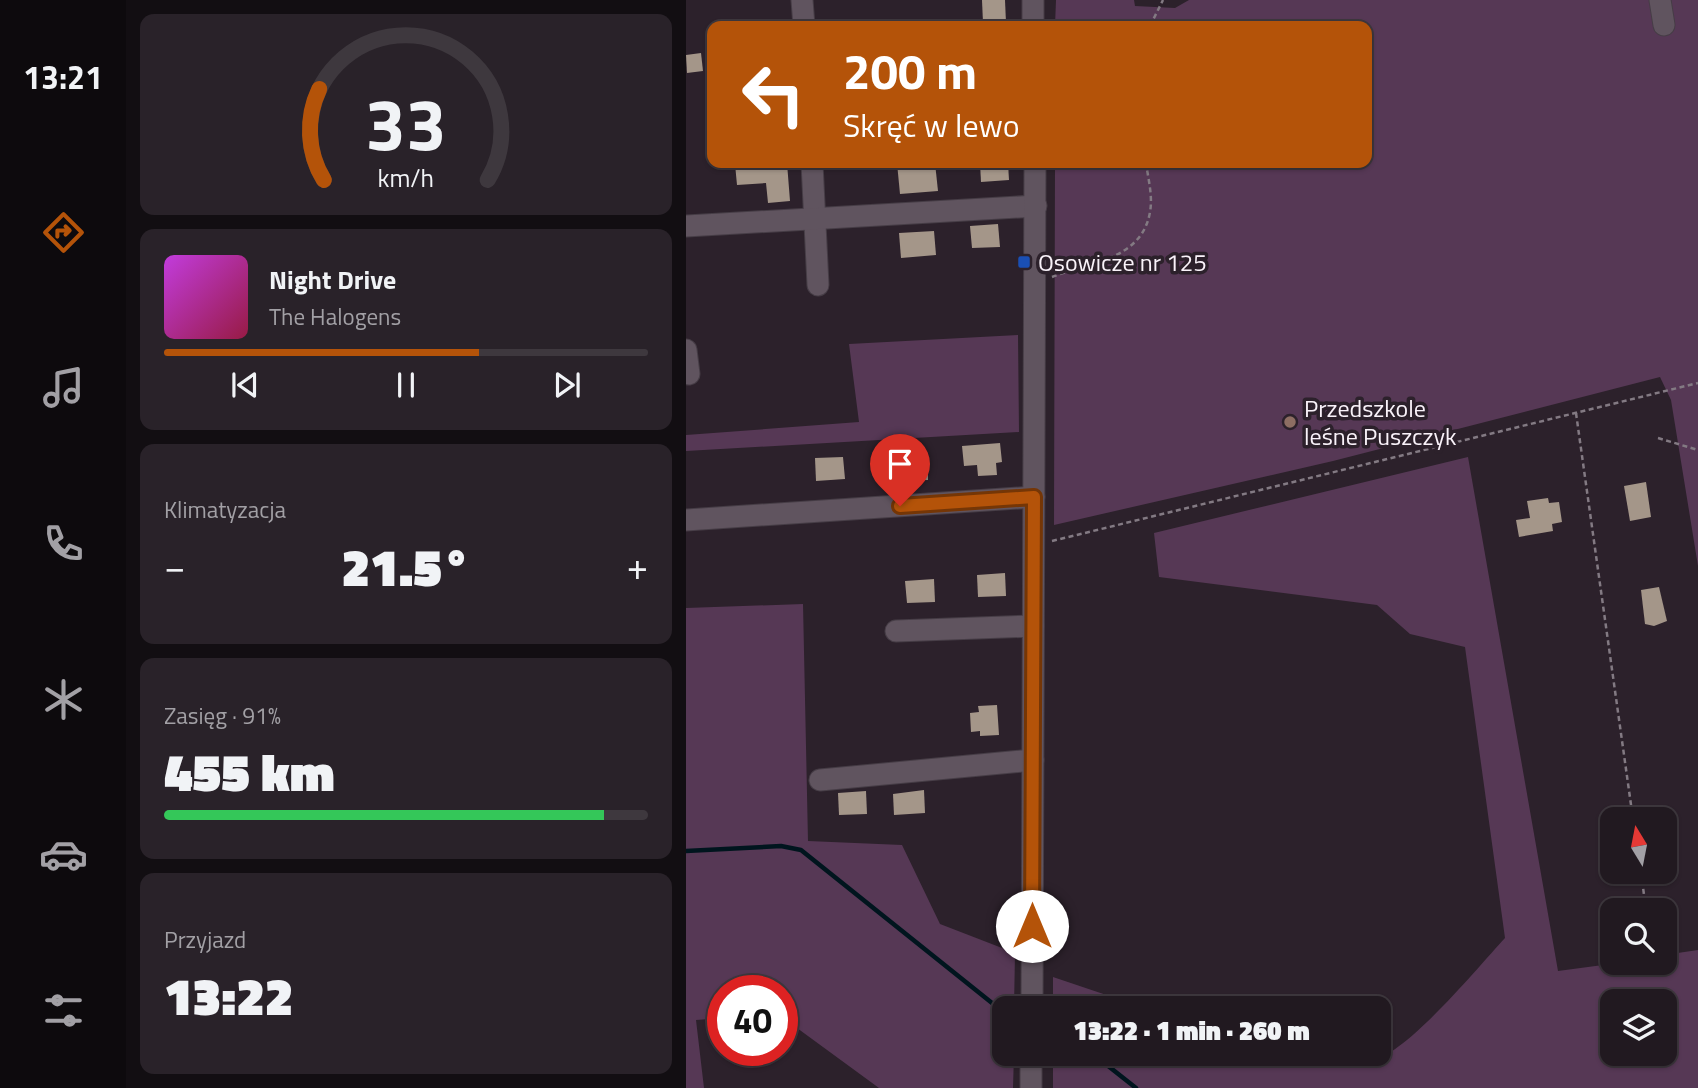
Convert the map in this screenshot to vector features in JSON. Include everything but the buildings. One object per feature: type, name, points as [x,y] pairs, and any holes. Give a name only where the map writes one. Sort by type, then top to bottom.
[{"type":"street","points":[[802,0],[804,21]]},
{"type":"street","points":[[1033,0],[1033,21]]},
{"type":"street","points":[[1660,0],[1664,25]]},
{"type":"street","points":[[812,168],[818,285]]},
{"type":"street","points":[[1032,996],[1035,168]]},
{"type":"street","points":[[686,226],[1036,206]]},
{"type":"street","points":[[686,350],[689,374]]},
{"type":"street","points":[[686,520],[1034,497]]},
{"type":"street","points":[[896,631],[1033,626]]},
{"type":"street","points":[[820,780],[1033,761]]},
{"type":"street","points":[[1031,1066],[1031,1088]]},
{"type":"path","points":[[1152,21],[1163,0]]},
{"type":"path","points":[[1035,283],[1118,256],[1142,234],[1150,210],[1146,168]]},
{"type":"path","points":[[1034,546],[1698,383]]},
{"type":"path","points":[[1576,413],[1631,807]]},
{"type":"path","points":[[1658,438],[1698,450]]},
{"type":"shaded area","points":[[1056,0],[1134,0],[1135,6],[1175,8],[1189,0],[1698,0],[1698,566],[1671,400],[1660,377],[1333,461],[1054,525],[1055,168],[1372,168],[1372,21],[1055,21]]},
{"type":"shaded area","points":[[1018,335],[1019,432],[686,451],[686,435],[859,422],[849,344]]},
{"type":"shaded area","points":[[1468,457],[1558,971],[1600,965],[1600,975],[1677,975],[1677,953],[1698,950],[1698,1088],[1053,1088],[1053,1066],[1391,1066],[1391,1051],[1422,1027],[1505,938],[1465,647],[1410,634],[1377,605],[1159,577],[1154,533]]},
{"type":"shaded area","points":[[803,604],[808,841],[902,845],[940,924],[1015,953],[1014,996],[992,996],[992,1066],[1014,1066],[1013,1088],[879,1088],[798,1029],[798,975],[707,975],[707,1019],[696,1020],[704,1088],[686,1088],[686,608]]},
{"type":"shaded area","points":[[1053,977],[1109,996],[1053,996]]},
{"type":"waterway","points":[[686,851],[781,846],[801,850],[992,1003]]},
{"type":"waterway","points":[[1108,1066],[1136,1088]]},
{"type":"place","name":"Osowicze nr 125","points":[[1024,262]]},
{"type":"place","name":"Przedszkole leśne Puszczyk","points":[[1290,422]]},
{"type":"route","points":[[900,506],[1034,497],[1032,926]]}]
